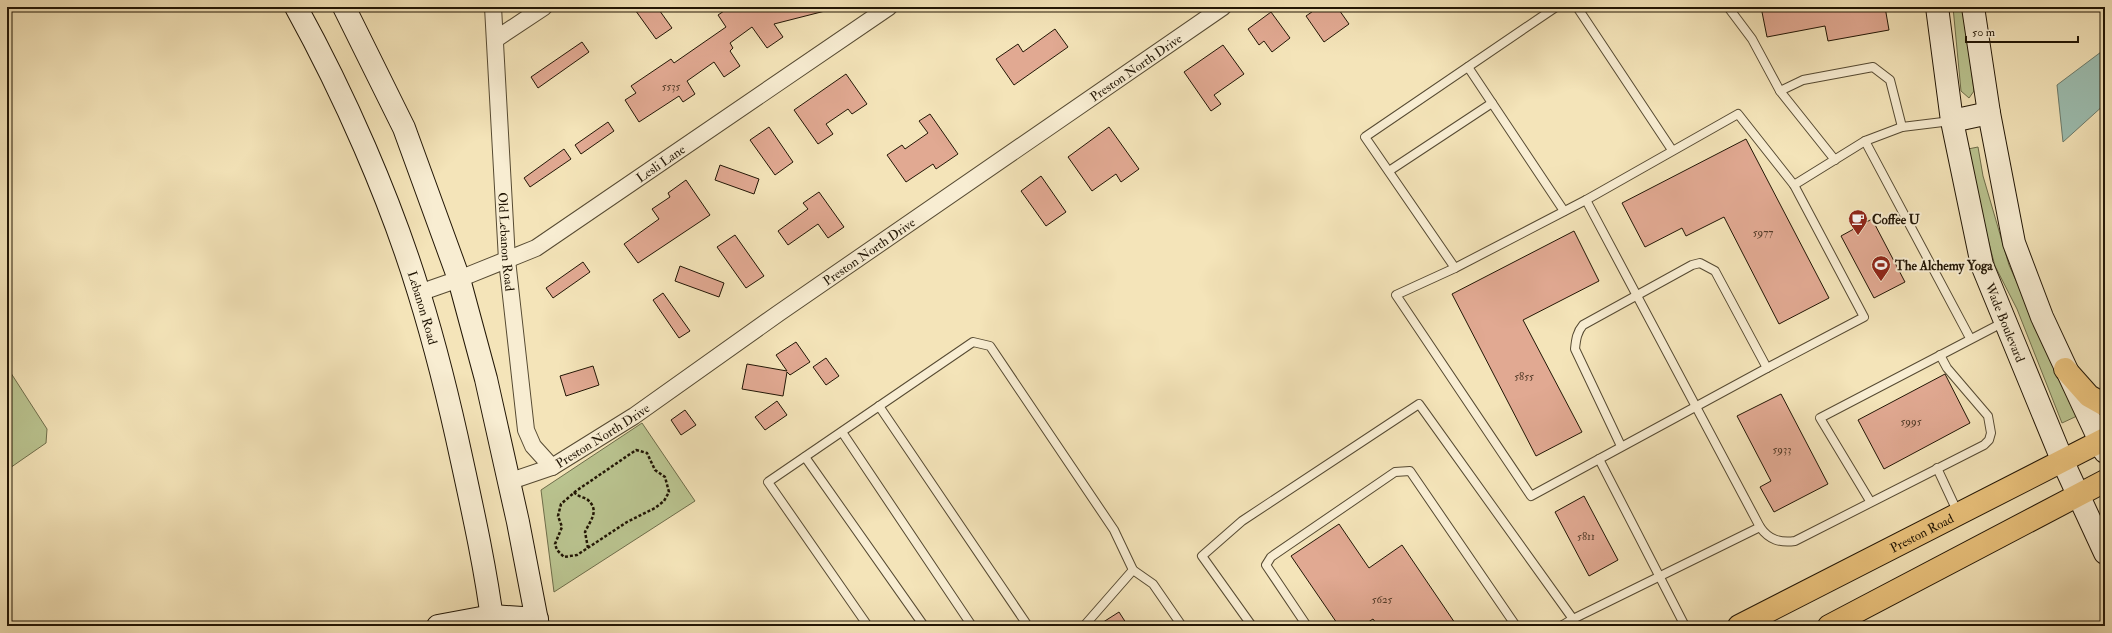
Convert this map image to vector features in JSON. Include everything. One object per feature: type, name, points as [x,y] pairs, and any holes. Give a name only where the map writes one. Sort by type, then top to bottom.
[{"type":"main road","name":"Lebanon Road","points":[[296,7],[334,81],[379,182],[419,293],[448,398],[473,509],[492,621]]},
{"type":"main road","points":[[344,7],[404,128],[459,279],[486,379],[508,482],[531,624],[492,621],[438,626]]},
{"type":"main road","name":"Wade Boulevard","points":[[1937,7],[1952,121],[1982,264],[2063,462],[2105,553]]},
{"type":"main road","points":[[1973,7],[1989,113],[2014,243],[2042,317],[2065,369],[2103,444]]},
{"type":"main road","points":[[1952,121],[1989,113]]},
{"type":"main road","points":[[2065,369],[2089,396],[2105,404]]},
{"type":"main road","name":"Preston Road","points":[[1739,626],[1958,513],[2103,444]]},
{"type":"main road","points":[[1829,626],[2105,481]]},
{"type":"street","name":"Old Lebanon Road","points":[[493,7],[496,39],[507,260],[526,430],[533,446],[552,467]]},
{"type":"street","points":[[496,39],[544,7]]},
{"type":"street","name":"Lesli Lane","points":[[419,293],[459,279],[536,248],[889,7]]},
{"type":"street","name":"Preston North Drive","points":[[508,482],[552,467],[634,416],[779,313],[1224,7]]},
{"type":"lane","points":[[1455,268],[1365,137],[1556,7]]},
{"type":"lane","points":[[1577,7],[1672,150]]},
{"type":"lane","points":[[1728,7],[1752,39],[1780,91],[1835,160]]},
{"type":"lane","points":[[1468,67],[1564,211]]},
{"type":"lane","points":[[1780,91],[1803,80],[1873,67],[1890,80],[1902,127]]},
{"type":"lane","points":[[1389,171],[1492,103]]},
{"type":"lane","points":[[1738,114],[1794,185],[1864,317],[1621,446],[1531,496],[1396,295],[1455,268],[1586,200],[1738,114]]},
{"type":"lane","points":[[1794,185],[1865,141],[1902,127],[1952,121]]},
{"type":"lane","points":[[1865,141],[1970,338]]},
{"type":"lane","points":[[1586,200],[1760,527],[1766,536],[1775,540],[1785,542],[1795,541],[1870,501],[1984,445],[1989,440],[1991,433],[1988,416],[1947,368],[1940,356]]},
{"type":"lane","points":[[1621,446],[1575,349],[1576,338],[1579,330],[1583,325],[1692,265],[1700,263],[1715,271],[1767,368]]},
{"type":"lane","points":[[1870,501],[1820,418],[1940,356],[1970,338],[2006,321]]},
{"type":"lane","points":[[868,626],[768,482],[973,342],[990,346],[1114,530],[1133,570],[1153,584],[1182,626]]},
{"type":"lane","points":[[1252,626],[1202,556],[1242,521],[1419,404],[1573,619]]},
{"type":"lane","points":[[879,406],[1028,626]]},
{"type":"lane","points":[[842,432],[972,626]]},
{"type":"lane","points":[[805,457],[924,626]]},
{"type":"lane","points":[[1599,459],[1685,626]]},
{"type":"lane","points":[[1937,468],[1958,513]]},
{"type":"lane","points":[[1306,626],[1266,565],[1271,557],[1395,472],[1410,472],[1516,626]]},
{"type":"lane","points":[[1561,626],[1659,575],[1760,527]]},
{"type":"lane","points":[[1084,626],[1133,570]]},
{"type":"path","points":[[636,450],[646,453],[655,470],[665,477],[668,484],[669,492],[664,501],[655,508],[626,522],[588,548],[577,555],[564,557],[557,550],[555,544],[562,527],[558,516],[561,504],[574,492],[636,450]]},
{"type":"path","points":[[574,492],[588,500],[593,510],[593,520],[585,532],[588,548]]},
{"type":"green space","points":[[1953,7],[1964,7],[1974,91],[1969,98],[1961,91]]},
{"type":"green space","points":[[1978,147],[1983,176],[2009,265],[2077,416],[2062,423],[2017,309],[1995,266],[1972,179],[1968,149]]},
{"type":"green space","points":[[7,367],[47,429],[46,443],[7,470]]},
{"type":"green space","points":[[642,423],[695,501],[554,592],[541,490]]},
{"type":"shaded area","points":[[2105,49],[2105,104],[2063,142],[2057,85]]},
{"type":"building","points":[[633,7],[657,7],[672,28],[656,39]]},
{"type":"building","points":[[730,7],[824,7],[825,11],[774,24],[783,37],[767,48],[752,27],[730,43],[733,48],[730,51],[740,66],[724,77],[714,62],[687,81],[695,94],[683,102],[679,96],[639,122],[625,100],[636,93],[631,86],[671,59],[674,63],[726,27],[718,15]]},
{"type":"building","points":[[1319,7],[1337,7],[1349,24],[1324,42],[1306,16]]},
{"type":"building","points":[[1761,7],[1885,7],[1889,30],[1828,41],[1825,26],[1767,37]]},
{"type":"building","points":[[1271,12],[1290,38],[1272,52],[1264,41],[1259,45],[1248,29]]},
{"type":"building","points":[[1055,29],[1068,47],[1014,85],[996,59],[1018,44],[1023,52]]},
{"type":"building","points":[[582,42],[589,52],[538,88],[531,77]]},
{"type":"building","points":[[1223,45],[1244,74],[1214,95],[1221,104],[1211,111],[1184,72]]},
{"type":"building","points":[[846,74],[867,104],[852,114],[848,109],[826,124],[833,134],[818,144],[794,110]]},
{"type":"building","points":[[930,114],[958,154],[936,169],[933,164],[906,182],[887,155],[902,145],[905,149],[928,133],[919,121]]},
{"type":"building","points":[[608,122],[614,131],[581,154],[575,145]]},
{"type":"building","points":[[769,127],[793,162],[775,175],[750,140]]},
{"type":"building","points":[[1109,127],[1139,169],[1121,182],[1116,174],[1092,191],[1068,157]]},
{"type":"building","points":[[1746,139],[1829,298],[1779,324],[1724,217],[1686,236],[1682,228],[1645,247],[1622,203]]},
{"type":"building","points":[[564,149],[571,159],[530,187],[524,178]]},
{"type":"building","points":[[720,165],[759,179],[754,194],[715,180]]},
{"type":"building","points":[[1041,176],[1066,212],[1046,226],[1021,191]]},
{"type":"building","points":[[686,180],[710,215],[638,263],[624,244],[659,219],[652,209],[670,197],[668,193]]},
{"type":"building","points":[[819,192],[844,227],[828,238],[818,224],[788,245],[778,231],[808,209],[803,203]]},
{"type":"building","points":[[1872,219],[1905,282],[1874,298],[1841,236]]},
{"type":"building","points":[[1574,231],[1599,281],[1523,320],[1582,432],[1536,456],[1452,294]]},
{"type":"building","points":[[735,235],[764,276],[746,288],[717,247]]},
{"type":"building","points":[[583,262],[590,272],[553,298],[546,288]]},
{"type":"building","points":[[680,266],[724,283],[719,297],[675,281]]},
{"type":"building","points":[[663,293],[690,331],[679,338],[653,300]]},
{"type":"building","points":[[796,342],[810,362],[790,375],[787,372],[783,396],[742,389],[747,364],[787,371],[776,355]]},
{"type":"building","points":[[826,358],[839,376],[826,385],[813,367]]},
{"type":"building","points":[[593,366],[599,385],[566,396],[560,376]]},
{"type":"building","points":[[1945,374],[1970,423],[1884,469],[1858,420]]},
{"type":"building","points":[[1781,394],[1828,484],[1774,512],[1760,487],[1771,481],[1737,416]]},
{"type":"building","points":[[777,401],[787,415],[765,430],[755,417]]},
{"type":"building","points":[[685,410],[696,425],[681,435],[671,420]]},
{"type":"building","points":[[1584,496],[1618,560],[1589,576],[1555,512]]},
{"type":"building","points":[[1339,524],[1369,568],[1402,545],[1457,626],[1378,626],[1373,619],[1362,626],[1339,626],[1291,556]]},
{"type":"building","points":[[1119,612],[1128,626],[1097,626]]},
{"type":"place","name":"Coffee U","points":[[1858,236]]},
{"type":"place","name":"The Alchemy Yoga","points":[[1881,282]]}]
